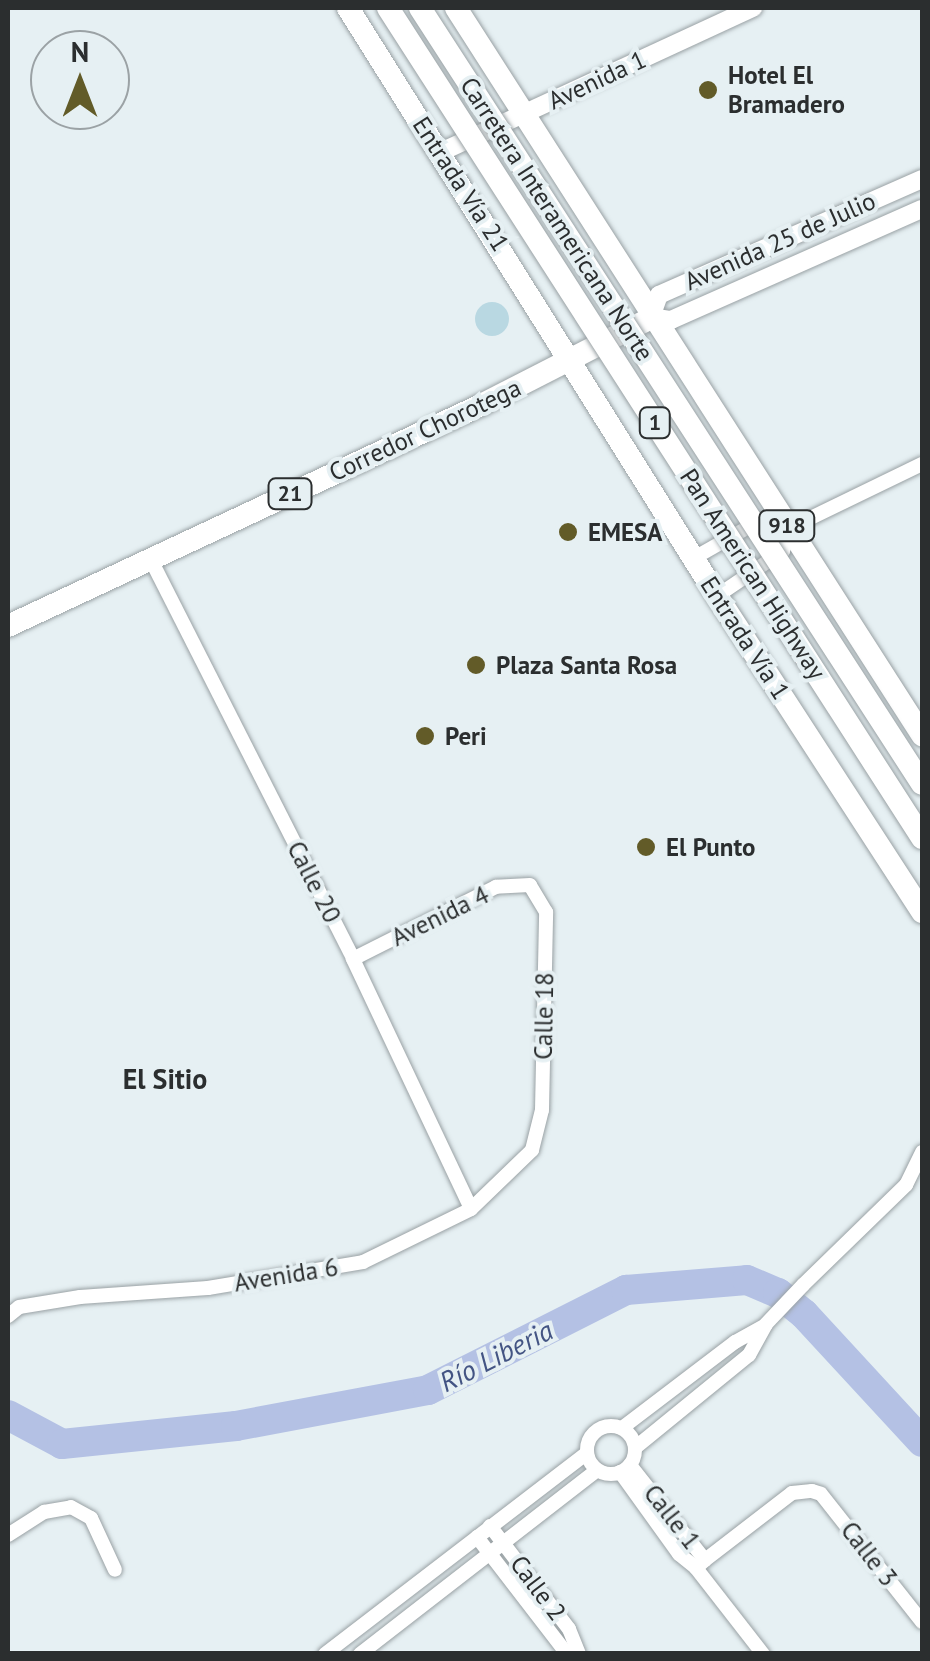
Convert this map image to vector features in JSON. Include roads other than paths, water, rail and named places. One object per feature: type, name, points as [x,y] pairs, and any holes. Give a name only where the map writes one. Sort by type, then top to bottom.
[{"type":"main road","name":"Entrada Vía 21","points":[[348,8],[571,361]]},
{"type":"main road","name":"Pan American Highway","points":[[388,8],[922,838]]},
{"type":"main road","name":"Carretera Interamericana Norte","points":[[420,8],[922,784]]},
{"type":"main road","points":[[456,8],[652,317]]},
{"type":"main road","name":"Avenida 25 de Julio","points":[[571,361],[652,317]]},
{"type":"main road","name":"918","points":[[652,317],[921,729]]},
{"type":"main road","name":"Corredor Chorotega","points":[[8,626],[571,361]]},
{"type":"main road","name":"Entrada Vía 1","points":[[571,361],[717,596],[922,912]]},
{"type":"street","name":"Avenida 1","points":[[441,152],[753,8]]},
{"type":"street","name":"Avenida 25 de Julio","points":[[922,178],[659,295],[652,317],[671,320],[922,208]]},
{"type":"street","points":[[694,558],[761,520],[788,529],[922,464]]},
{"type":"street","points":[[717,596],[783,551],[788,529]]},
{"type":"street","name":"Calle 20","points":[[150,558],[352,959],[471,1209]]},
{"type":"street","name":"Avenida 4","points":[[352,959],[496,887],[530,885]]},
{"type":"street","name":"Calle 18","points":[[530,885],[546,912],[542,1110],[532,1150]]},
{"type":"street","name":"Avenida 6","points":[[8,1316],[19,1308],[80,1297],[208,1288],[363,1262],[471,1209],[532,1150]]},
{"type":"street","points":[[360,1654],[597,1470],[625,1469],[636,1447],[749,1355],[770,1320],[906,1185],[922,1152]]},
{"type":"street","points":[[597,1470],[588,1454],[588,1442],[599,1430],[622,1428],[770,1320]]},
{"type":"street","points":[[622,1428],[636,1447]]},
{"type":"street","points":[[325,1654],[588,1454]]},
{"type":"street","name":"Calle 1","points":[[625,1469],[679,1554],[701,1564],[763,1654]]},
{"type":"street","name":"Calle 3","points":[[701,1564],[792,1494],[812,1490],[822,1494],[922,1622]]},
{"type":"street","points":[[8,1534],[44,1512],[70,1508],[91,1518],[114,1570]]},
{"type":"street","name":"Calle 2","points":[[490,1526],[569,1629],[579,1654]]},
{"type":"street","name":"Calle 2","points":[[477,1536],[567,1654]]},
{"type":"waterway","name":"Río Liberia","points":[[8,1415],[62,1444],[236,1426],[428,1390],[626,1290],[747,1280],[778,1293],[804,1314],[922,1442]]},
{"type":"place","name":"Hotel El Bramadero","points":[[708,90]]},
{"type":"place","name":"EMESA","points":[[568,532]]},
{"type":"place","name":"Plaza Santa Rosa","points":[[476,665]]},
{"type":"place","name":"Peri","points":[[425,736]]},
{"type":"place","name":"El Punto","points":[[646,847]]},
{"type":"district","name":"El Sitio","points":[[165,1079]]}]
